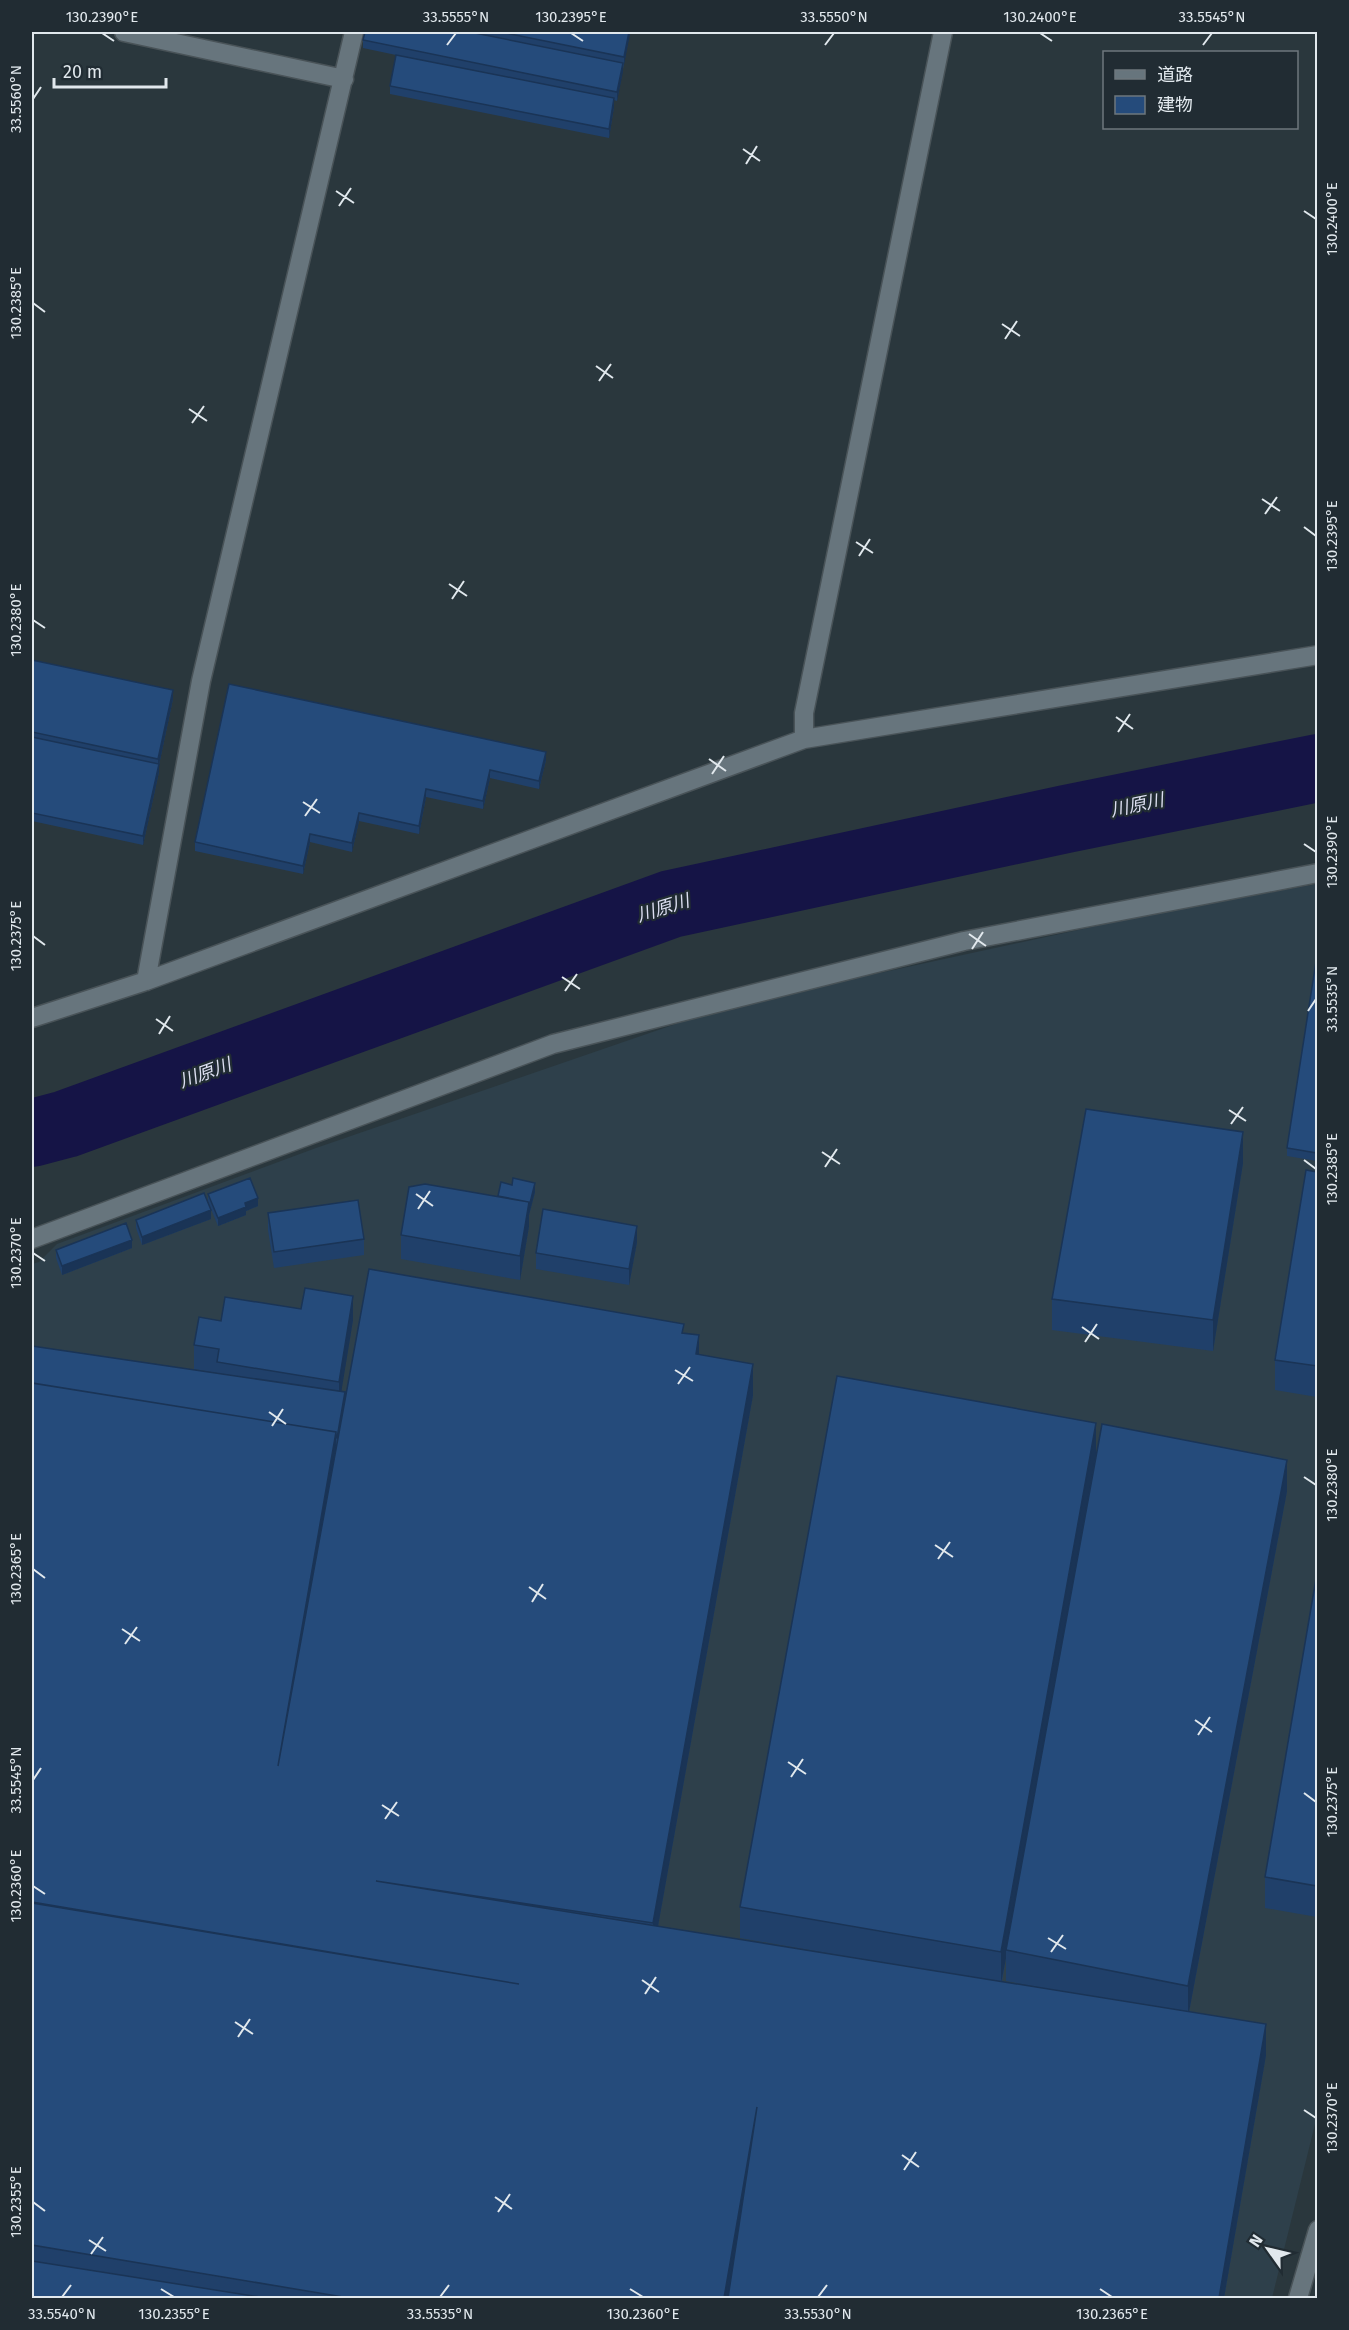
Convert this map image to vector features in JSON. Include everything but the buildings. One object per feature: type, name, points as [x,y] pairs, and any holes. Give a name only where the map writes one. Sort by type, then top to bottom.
[{"type":"street","points":[[124,32],[344,79]]},
{"type":"street","points":[[146,981],[201,681],[354,32]]},
{"type":"street","points":[[804,739],[804,713],[943,32]]},
{"type":"street","points":[[32,1018],[146,981],[804,739],[1317,655]]},
{"type":"street","points":[[32,1239],[553,1044],[964,941],[1317,873]]},
{"type":"street","points":[[1298,2298],[1317,2230]]},
{"type":"shaded area","points":[[1317,884],[1318,2112],[1272,2298],[32,2298],[32,1264],[39,1262],[57,1244],[316,1148],[728,1006],[1156,913]]},
{"type":"waterway","name":"川原川","points":[[32,1133],[66,1124],[671,904],[1066,819],[1318,768]]}]
